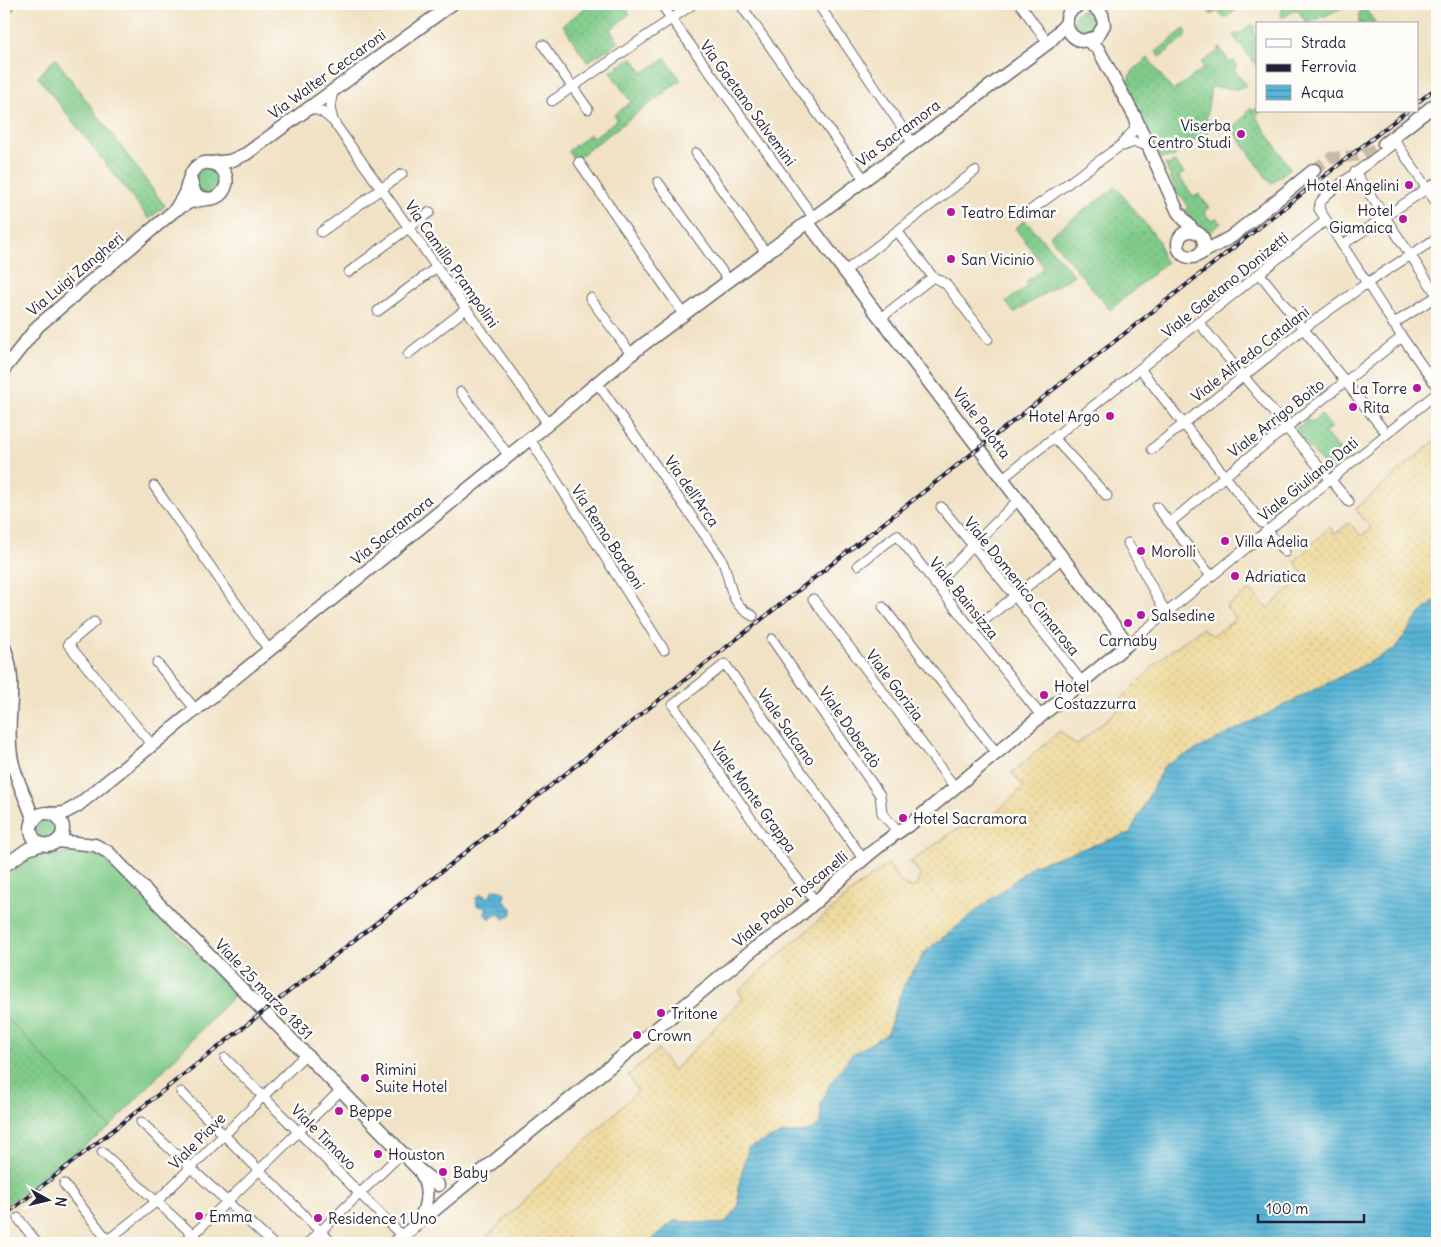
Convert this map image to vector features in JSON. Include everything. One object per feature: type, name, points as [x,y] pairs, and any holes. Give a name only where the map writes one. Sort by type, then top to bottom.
[{"type":"street","name":"Via Walter Ceccaroni","points":[[190,178],[195,168],[211,163],[230,161],[246,154],[452,4]]},
{"type":"street","name":"Via Gaetano Salvemini","points":[[661,4],[811,221]]},
{"type":"street","points":[[552,101],[693,4]]},
{"type":"street","points":[[818,4],[912,142]]},
{"type":"street","points":[[1020,4],[1048,43]]},
{"type":"street","name":"Via Sacramora","points":[[40,820],[64,813],[77,806],[598,384],[631,354],[811,221],[912,142],[1048,43],[1080,4]]},
{"type":"street","points":[[1090,4],[1104,9],[1104,25],[1101,33],[1104,52],[1126,103]]},
{"type":"street","points":[[741,5],[864,178]]},
{"type":"street","points":[[1068,19],[1076,39],[1088,41],[1098,49],[1135,117],[1175,205],[1191,233],[1204,242],[1200,254]]},
{"type":"street","points":[[1088,41],[1101,33]]},
{"type":"street","points":[[543,45],[588,109]]},
{"type":"street","points":[[333,90],[330,108],[333,121]]},
{"type":"street","name":"Via Camillo Prampolini","points":[[308,107],[322,112],[333,121],[548,424]]},
{"type":"street","points":[[1437,109],[1390,143],[1326,195],[1320,203],[1321,214],[1325,221],[1437,387]]},
{"type":"street","points":[[1030,210],[1120,146],[1134,130],[1135,117]]},
{"type":"street","points":[[1120,146],[1134,142],[1148,146]]},
{"type":"street","points":[[1390,143],[1437,204]]},
{"type":"street","points":[[696,153],[767,252]]},
{"type":"street","name":"Via Walter Ceccaroni","points":[[206,199],[217,197],[246,154]]},
{"type":"street","points":[[579,162],[684,314]]},
{"type":"street","points":[[211,163],[216,164],[224,172],[226,183]]},
{"type":"street","points":[[1239,230],[1217,237],[1191,233],[1178,242],[1182,254],[1192,257],[1200,254],[1231,237],[1314,170]]},
{"type":"street","points":[[845,271],[975,171]]},
{"type":"street","points":[[1355,172],[1437,295],[1394,324]]},
{"type":"street","points":[[321,232],[402,174]]},
{"type":"street","points":[[190,178],[195,194],[206,199]]},
{"type":"street","name":"Via Luigi Zangheri","points":[[175,210],[184,195],[190,178]]},
{"type":"street","points":[[721,181],[767,252]]},
{"type":"street","points":[[658,182],[729,281]]},
{"type":"street","points":[[1342,245],[1437,182]]},
{"type":"street","name":"Via Luigi Zangheri","points":[[4,369],[38,326],[175,210],[190,202],[206,199]]},
{"type":"street","points":[[349,272],[430,212]]},
{"type":"street","name":"Viale Palotta","points":[[811,221],[845,271],[1128,644]]},
{"type":"street","name":"Viale Gaetano Donizetti","points":[[1003,478],[1141,370],[1325,221]]},
{"type":"street","points":[[897,231],[933,277],[945,283],[988,338]]},
{"type":"street","name":"Viale Alfredo Catalani","points":[[1152,449],[1182,423],[1244,377],[1303,329],[1367,283],[1437,238]]},
{"type":"street","points":[[378,311],[437,268]]},
{"type":"street","points":[[1260,274],[1382,428]]},
{"type":"street","points":[[881,318],[933,277]]},
{"type":"street","points":[[590,298],[631,354]]},
{"type":"street","points":[[408,354],[466,309]]},
{"type":"street","points":[[1199,323],[1349,502]]},
{"type":"street","name":"Viale Arrigo Boito","points":[[1170,523],[1225,476],[1402,337]]},
{"type":"street","points":[[1141,370],[1285,552]]},
{"type":"street","name":"Via dell'Arca","points":[[598,384],[721,558],[727,570],[734,600],[754,616]]},
{"type":"street","points":[[461,392],[509,456]]},
{"type":"street","name":"Viale Giuliano Dati","points":[[1128,644],[1166,613],[1175,608],[1265,527],[1328,476],[1437,393]]},
{"type":"street","points":[[1054,438],[1107,496]]},
{"type":"street","name":"Via Remo Bordoni","points":[[530,439],[664,650]]},
{"type":"street","points":[[154,486],[269,650]]},
{"type":"street","points":[[935,584],[1019,499]]},
{"type":"street","name":"Viale Domenico Cimarosa","points":[[941,507],[1014,595],[1082,682]]},
{"type":"street","points":[[1156,507],[1211,576]]},
{"type":"street","name":"Viale Bainsizza","points":[[858,566],[897,535],[1042,717]]},
{"type":"street","points":[[1128,543],[1166,613]]},
{"type":"street","points":[[972,630],[1063,558]]},
{"type":"street","name":"Viale Gorizia","points":[[813,599],[954,786]]},
{"type":"street","points":[[882,607],[996,752]]},
{"type":"street","points":[[94,622],[68,644],[152,745]]},
{"type":"street","name":"Viale Doberdò","points":[[772,639],[880,794],[882,813],[898,832]]},
{"type":"street","name":"Viale Paolo Toscanelli","points":[[398,1240],[755,948],[816,902],[864,860],[912,823],[996,752],[1042,717],[1128,644]]},
{"type":"street","points":[[4,647],[12,679],[10,753],[14,768],[40,820],[61,832]]},
{"type":"street","points":[[157,663],[196,710]]},
{"type":"street","name":"Viale Salcano","points":[[672,705],[725,664],[864,860]]},
{"type":"street","name":"Viale Monte Grappa","points":[[672,705],[774,850],[816,902]]},
{"type":"street","name":"Via Sacramora","points":[[61,832],[77,806]]},
{"type":"street","points":[[7,863],[42,844],[35,839],[40,820]]},
{"type":"street","points":[[7,863],[24,845],[40,820]]},
{"type":"street","name":"Viale 25 marzo 1831","points":[[42,844],[48,845],[61,832],[79,842],[95,844],[108,852],[419,1170],[433,1191]]},
{"type":"street","name":"Viale Piave","points":[[107,1242],[156,1202],[306,1054]]},
{"type":"street","name":"Viale Timavo","points":[[225,1058],[360,1192],[398,1240]]},
{"type":"street","points":[[182,1243],[193,1235],[257,1170],[341,1090]]},
{"type":"street","points":[[181,1092],[332,1243]]},
{"type":"street","points":[[140,1122],[272,1243]]},
{"type":"street","points":[[102,1152],[202,1243]]},
{"type":"street","points":[[308,1243],[402,1153]]},
{"type":"street","name":"Viale Paolo Toscanelli","points":[[418,1222],[433,1191],[456,1187],[472,1180]]},
{"type":"street","points":[[64,1184],[107,1242]]},
{"type":"street","points":[[433,1191],[446,1192],[443,1205],[430,1205],[433,1191]]},
{"type":"street","points":[[18,1218],[37,1243]]},
{"type":"green space","points":[[590,4],[623,4],[630,14],[610,30],[619,42],[587,62],[563,25]]},
{"type":"green space","points":[[1216,4],[1233,4],[1237,9],[1225,18],[1217,11],[1211,15],[1208,10]]},
{"type":"green space","points":[[1283,4],[1351,4],[1311,22],[1306,22],[1297,9],[1281,17]]},
{"type":"green space","points":[[1364,7],[1375,22],[1359,22],[1359,13]]},
{"type":"green space","points":[[1085,10],[1090,11],[1096,17],[1096,27],[1090,33],[1085,34],[1080,33],[1074,27],[1073,22],[1074,17],[1080,11]]},
{"type":"green space","points":[[1251,25],[1255,26],[1256,65],[1233,36],[1237,33],[1238,35]]},
{"type":"green space","points":[[1185,28],[1187,36],[1160,57],[1156,52]]},
{"type":"green space","points":[[1219,47],[1230,63],[1234,61],[1238,66],[1234,69],[1246,85],[1240,89],[1211,87],[1206,120],[1221,122],[1206,132],[1215,145],[1212,148],[1205,142],[1203,134],[1173,157],[1161,158],[1127,86],[1129,77],[1148,58],[1173,91],[1204,68],[1201,63],[1218,51]]},
{"type":"green space","points":[[632,57],[643,73],[665,58],[681,80],[575,160],[568,151],[590,134],[593,138],[617,120],[614,115],[631,102],[610,72]]},
{"type":"green space","points":[[55,58],[165,206],[149,219],[38,77]]},
{"type":"green space","points":[[1251,108],[1253,111],[1256,109],[1256,112],[1261,112],[1256,116],[1290,168],[1271,184],[1231,127],[1247,115],[1246,112]]},
{"type":"green space","points":[[1175,162],[1184,173],[1179,177],[1194,197],[1199,194],[1209,208],[1204,212],[1211,221],[1217,218],[1221,223],[1210,232],[1196,223],[1185,210],[1188,208],[1182,196],[1179,197],[1165,164],[1169,165]]},
{"type":"green space","points":[[208,168],[217,172],[221,181],[217,190],[208,194],[199,190],[195,181],[199,172]]},
{"type":"green space","points":[[1116,187],[1159,241],[1162,257],[1167,262],[1110,310],[1049,236]]},
{"type":"green space","points":[[1025,220],[1074,275],[1014,313],[1006,302],[1028,286],[1026,282],[1044,267],[1015,228]]},
{"type":"green space","points":[[1321,414],[1331,427],[1325,433],[1346,457],[1329,471],[1294,430],[1307,419],[1311,423]]},
{"type":"green space","points":[[43,819],[51,819],[57,825],[57,833],[51,839],[43,839],[37,833],[37,825]]},
{"type":"green space","points":[[76,850],[104,859],[235,994],[110,1127],[4,1015],[4,879],[33,854],[54,855]]},
{"type":"green space","points":[[4,1015],[110,1127],[4,1207]]},
{"type":"sand","points":[[1437,439],[1437,599],[1419,615],[1395,649],[1164,766],[1130,833],[1034,865],[925,952],[903,987],[887,1034],[851,1055],[821,1103],[820,1125],[807,1132],[781,1134],[738,1188],[739,1205],[725,1224],[674,1221],[655,1236],[651,1243],[480,1243],[638,1091],[628,1075],[658,1050],[673,1071],[743,998],[738,991],[855,889],[888,864],[903,885],[912,888],[917,884],[920,875],[916,868],[909,863],[957,829],[985,822],[1024,787],[1012,773],[1060,731],[1076,745],[1119,709],[1117,703],[1165,655],[1202,628],[1213,636],[1236,619],[1226,607],[1250,590],[1267,608],[1304,577],[1295,561],[1330,527],[1335,534],[1349,523],[1362,536],[1371,528],[1355,509]]},
{"type":"water","points":[[1437,599],[1437,1243],[651,1243],[655,1236],[674,1221],[725,1224],[739,1205],[738,1188],[748,1148],[781,1134],[807,1132],[820,1125],[821,1103],[830,1084],[851,1055],[887,1034],[903,987],[925,952],[1034,865],[1130,833],[1164,766],[1395,649],[1419,615]]},
{"type":"water","points":[[499,889],[505,893],[504,901],[512,908],[512,914],[504,919],[497,913],[488,918],[484,913],[487,907],[477,906],[476,897],[481,894],[489,898],[493,890]]},
{"type":"tunnel","points":[[1314,170],[1331,158],[1364,155],[1384,144]]},
{"type":"railway","points":[[1418,102],[1437,87]]},
{"type":"railway","points":[[4,1216],[1406,112]]},
{"type":"place","name":"Viserba Centro Studi","points":[[1241,134]]},
{"type":"place","name":"Hotel Angelini","points":[[1409,185]]},
{"type":"place","name":"Teatro Edimar","points":[[951,212]]},
{"type":"place","name":"Hotel Giamaica","points":[[1403,219]]},
{"type":"place","name":"San Vicinio","points":[[951,259]]},
{"type":"place","name":"La Torre","points":[[1417,388]]},
{"type":"place","name":"Rita","points":[[1353,407]]},
{"type":"place","name":"Hotel Argo","points":[[1110,416]]},
{"type":"place","name":"Villa Adelia","points":[[1225,541]]},
{"type":"place","name":"Morolli","points":[[1141,551]]},
{"type":"place","name":"Adriatica","points":[[1235,576]]},
{"type":"place","name":"Salsedine","points":[[1141,615]]},
{"type":"place","name":"Carnaby","points":[[1128,623]]},
{"type":"place","name":"Hotel Costazzurra","points":[[1044,695]]},
{"type":"place","name":"Hotel Sacramora","points":[[903,818]]},
{"type":"place","name":"Tritone","points":[[661,1013]]},
{"type":"place","name":"Crown","points":[[637,1035]]},
{"type":"place","name":"Rimini Suite Hotel","points":[[365,1078]]},
{"type":"place","name":"Beppe","points":[[339,1111]]},
{"type":"place","name":"Houston","points":[[378,1154]]},
{"type":"place","name":"Baby","points":[[443,1172]]},
{"type":"place","name":"Emma","points":[[199,1216]]},
{"type":"place","name":"Residence 1 Uno","points":[[318,1218]]}]
